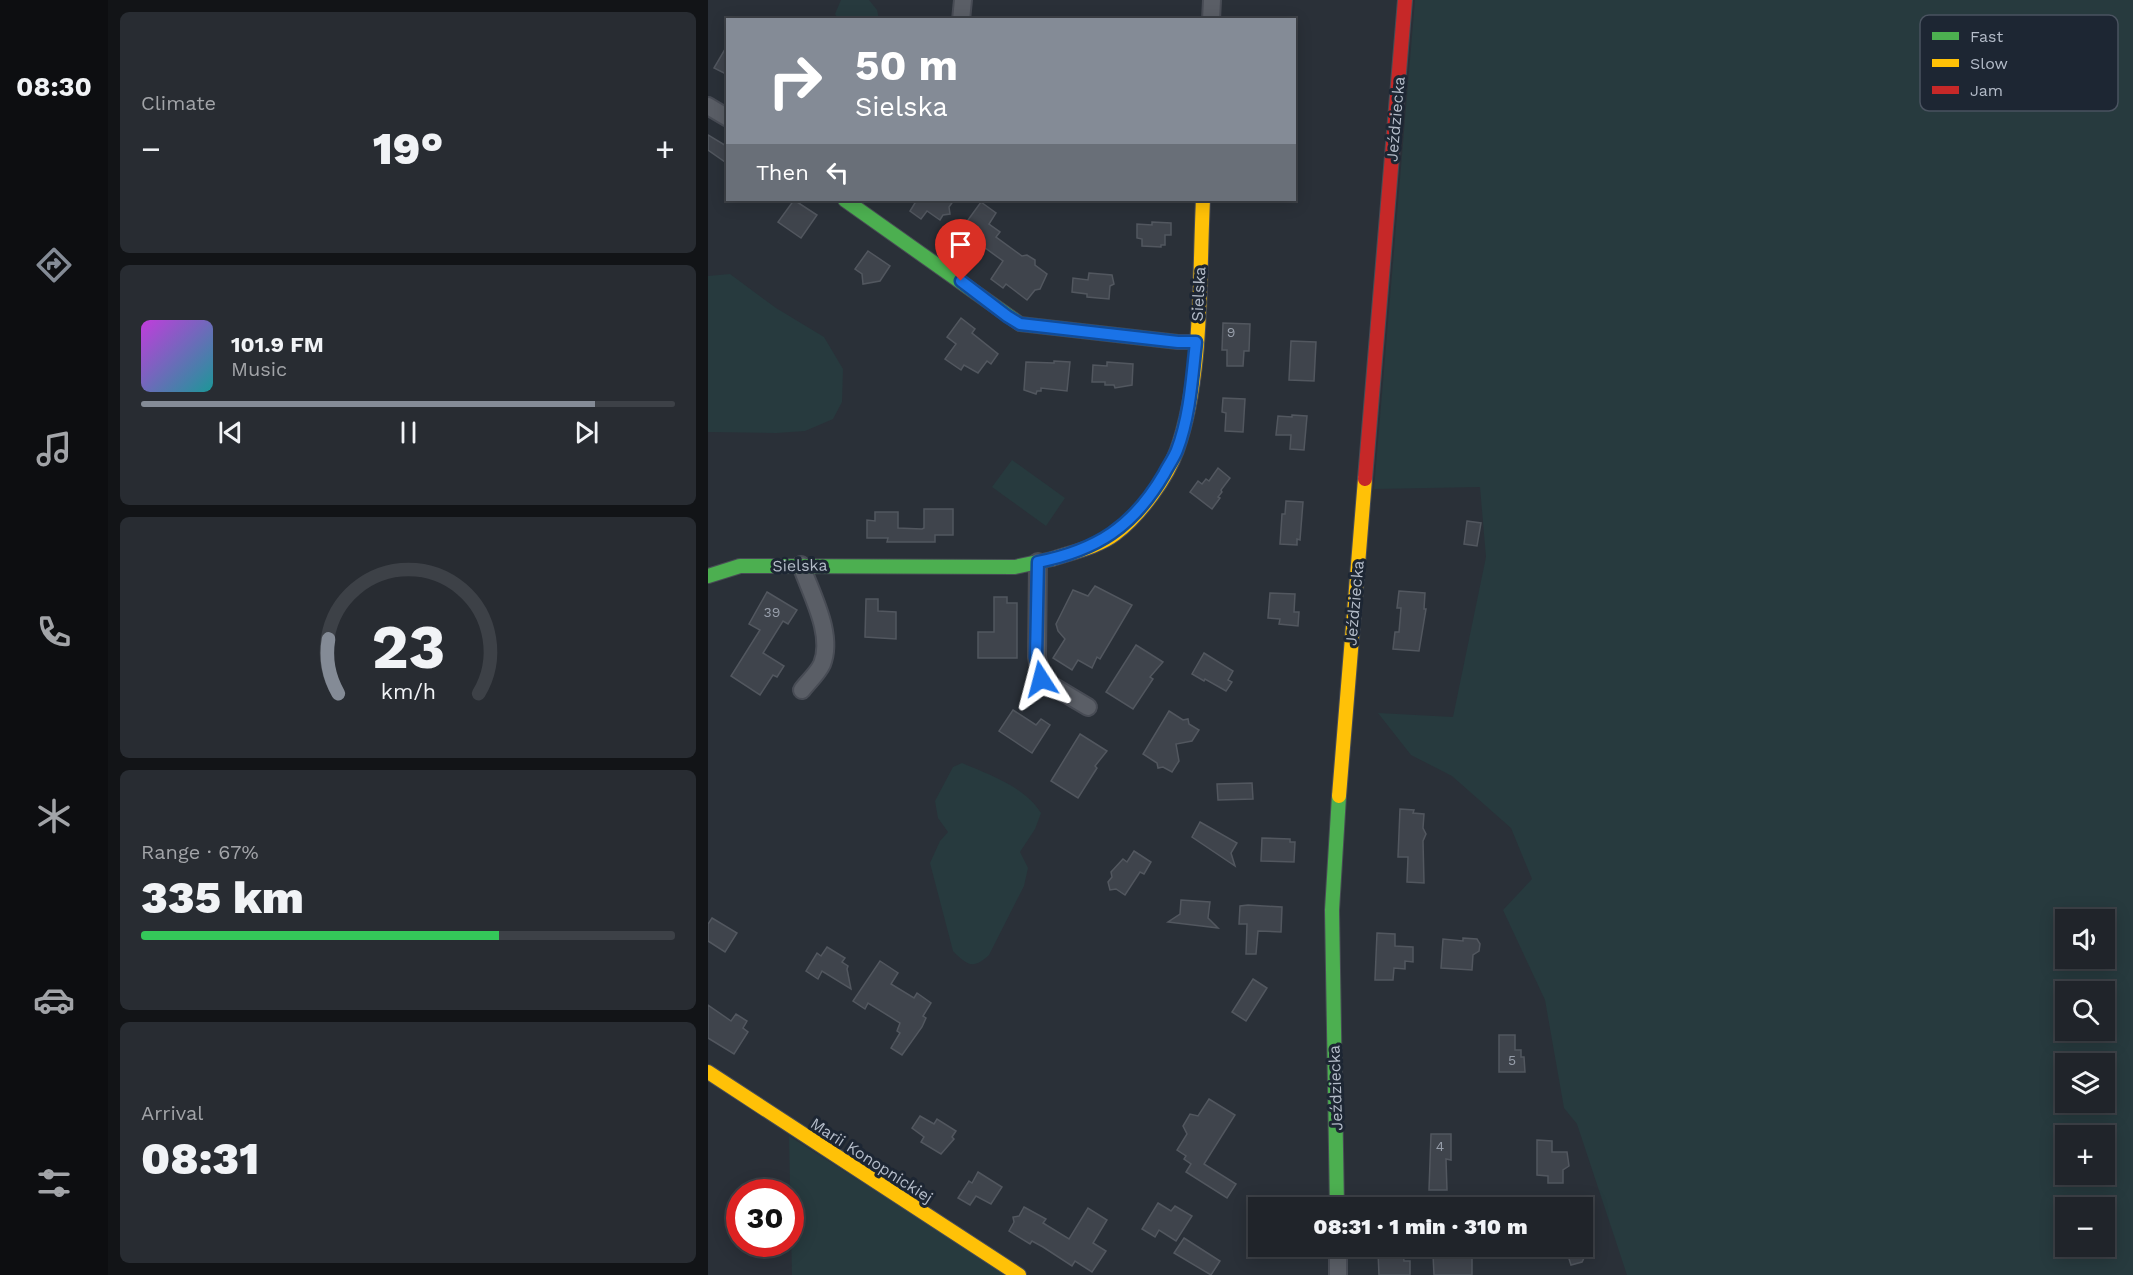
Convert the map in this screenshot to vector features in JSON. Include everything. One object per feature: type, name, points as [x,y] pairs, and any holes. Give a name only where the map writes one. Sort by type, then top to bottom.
[{"type":"street","points":[[961,18],[963,0]]},
{"type":"street","points":[[1211,18],[1212,0]]},
{"type":"street","name":"Jeździecka","points":[[1337,1197],[1332,909],[1341,758],[1405,0]]},
{"type":"street","points":[[708,106],[726,117]]},
{"type":"street","points":[[846,201],[1020,324],[1178,342],[1196,342]]},
{"type":"street","name":"Sielska","points":[[708,576],[740,566],[1015,567],[1089,547],[1115,534],[1149,500],[1177,451],[1190,399],[1196,342],[1203,201]]},
{"type":"street","points":[[1038,562],[1036,657],[1041,679],[1088,707]]},
{"type":"street","points":[[801,565],[826,633],[826,646],[821,665],[802,690]]},
{"type":"street","name":"Marii Konopnickiej","points":[[708,1072],[1019,1275]]},
{"type":"street","points":[[1338,1257],[1338,1275]]},
{"type":"green space","points":[[841,0],[869,0],[877,10],[879,18],[837,18],[835,14]]},
{"type":"green space","points":[[1415,0],[2133,0],[2133,1275],[1627,1275],[1577,1124],[1564,1108],[1545,1000],[1503,910],[1532,879],[1511,828],[1452,776],[1411,755],[1378,713],[1453,717],[1486,557],[1480,487],[1374,489]]},
{"type":"green space","points":[[730,274],[776,308],[824,337],[843,369],[842,402],[833,419],[805,431],[708,432],[708,276]]},
{"type":"green space","points":[[1012,460],[1065,498],[1046,526],[992,487]]},
{"type":"green space","points":[[962,763],[1016,789],[1026,796],[1041,813],[1035,829],[1020,852],[1028,868],[1024,886],[989,955],[974,964],[962,960],[953,951],[930,863],[940,841],[948,832],[938,818],[935,801],[953,767]]},
{"type":"green space","points":[[789,1136],[1008,1275],[792,1275],[792,1257],[804,1257],[804,1179],[790,1179]]},
{"type":"building","points":[[726,47],[726,74],[714,68]]},
{"type":"building","points":[[708,135],[726,146],[726,163],[708,150]]},
{"type":"building","points":[[793,201],[817,215],[801,238],[778,222]]},
{"type":"building","points":[[912,201],[953,201],[949,207],[950,214],[943,215],[940,220],[927,211],[921,219],[910,211],[915,203]]},
{"type":"building","points":[[981,202],[996,213],[989,224],[1000,232],[996,237],[1022,256],[1027,255],[1035,260],[1035,265],[1047,274],[1040,289],[1035,290],[1027,300],[1006,284],[1003,288],[991,279],[1003,261],[977,242],[969,254],[952,242]]},
{"type":"building","points":[[1152,222],[1171,223],[1171,235],[1165,235],[1165,245],[1161,247],[1142,246],[1142,239],[1137,238],[1137,224],[1152,225]]},
{"type":"building","points":[[868,251],[890,266],[880,281],[863,284],[862,274],[855,269]]},
{"type":"building","points":[[1089,273],[1112,275],[1114,284],[1110,286],[1109,299],[1087,297],[1087,294],[1072,292],[1073,278],[1088,280]]},
{"type":"building","points":[[961,318],[975,329],[972,333],[998,354],[991,364],[987,361],[978,373],[964,365],[961,370],[945,359],[956,344],[947,337]]},
{"type":"building","points":[[1223,323],[1250,324],[1249,351],[1244,351],[1243,366],[1227,366],[1227,350],[1222,350]]},
{"type":"building","points":[[1291,341],[1316,342],[1314,381],[1289,380]]},
{"type":"building","points":[[1054,361],[1070,362],[1067,391],[1041,388],[1041,391],[1037,391],[1036,394],[1024,390],[1026,362],[1054,363]]},
{"type":"building","points":[[1107,362],[1133,364],[1132,385],[1115,388],[1114,385],[1105,385],[1105,382],[1092,382],[1093,365],[1107,366]]},
{"type":"building","points":[[1223,398],[1245,399],[1243,432],[1225,431],[1226,413],[1222,412]]},
{"type":"building","points":[[1292,415],[1307,416],[1304,450],[1290,449],[1291,435],[1276,435],[1278,416],[1292,417]]},
{"type":"building","points":[[1218,468],[1230,478],[1212,509],[1190,492],[1198,481],[1202,484],[1206,479],[1209,481]]},
{"type":"building","points":[[1286,501],[1303,502],[1300,540],[1297,539],[1297,545],[1280,544],[1282,514],[1285,514]]},
{"type":"building","points":[[924,509],[953,509],[953,535],[935,535],[935,542],[887,542],[888,538],[867,538],[867,520],[875,521],[875,512],[898,512],[898,528],[922,529],[924,528]]},
{"type":"building","points":[[1467,521],[1481,523],[1477,546],[1464,544]]},
{"type":"building","points":[[1095,586],[1132,605],[1100,659],[1097,657],[1092,668],[1078,660],[1072,670],[1053,658],[1065,639],[1058,631],[1056,624],[1073,590],[1088,596]]},
{"type":"building","points":[[1399,591],[1425,593],[1424,609],[1426,609],[1419,651],[1393,649],[1395,632],[1399,632],[1401,608],[1397,608]]},
{"type":"building","points":[[767,592],[797,610],[788,624],[783,621],[763,653],[784,666],[777,677],[773,675],[760,695],[731,676],[760,630],[749,624]]},
{"type":"building","points":[[1270,593],[1295,594],[1294,612],[1299,612],[1298,626],[1279,624],[1280,619],[1268,618]]},
{"type":"building","points":[[994,597],[1007,597],[1007,603],[1017,603],[1017,658],[978,658],[978,632],[994,632]]},
{"type":"building","points":[[866,599],[878,599],[878,611],[896,612],[896,639],[865,637]]},
{"type":"building","points":[[1136,645],[1163,662],[1150,677],[1153,679],[1133,709],[1106,692]]},
{"type":"building","points":[[1204,653],[1233,671],[1228,680],[1232,682],[1226,691],[1192,674]]},
{"type":"building","points":[[1013,710],[1036,725],[1041,719],[1050,725],[1032,753],[999,731]]},
{"type":"building","points":[[1169,711],[1183,720],[1188,719],[1189,724],[1199,730],[1192,741],[1176,744],[1179,761],[1172,772],[1163,767],[1158,768],[1157,763],[1143,754]]},
{"type":"building","points":[[1080,734],[1107,751],[1095,766],[1097,768],[1078,798],[1051,781]]},
{"type":"building","points":[[1252,783],[1253,799],[1218,800],[1217,784]]},
{"type":"building","points":[[1400,809],[1414,810],[1413,813],[1424,814],[1423,828],[1426,834],[1423,841],[1424,883],[1407,882],[1408,857],[1398,857]]},
{"type":"building","points":[[1200,822],[1237,843],[1231,853],[1235,866],[1192,837]]},
{"type":"building","points":[[1262,838],[1290,839],[1290,842],[1295,842],[1294,862],[1261,861]]},
{"type":"building","points":[[1134,851],[1151,862],[1144,874],[1140,872],[1125,895],[1116,889],[1110,890],[1108,882],[1112,877],[1111,872],[1123,859],[1127,862]]},
{"type":"building","points":[[1181,900],[1210,902],[1208,918],[1218,928],[1168,922],[1180,914]]},
{"type":"building","points":[[1240,906],[1282,907],[1281,932],[1258,931],[1256,954],[1246,954],[1247,924],[1239,924]]},
{"type":"building","points":[[712,918],[737,933],[725,952],[708,941],[708,924]]},
{"type":"building","points":[[1377,933],[1395,934],[1395,946],[1413,947],[1413,962],[1405,961],[1405,969],[1394,968],[1393,980],[1375,980]]},
{"type":"building","points":[[1463,938],[1477,939],[1480,944],[1479,951],[1473,955],[1472,970],[1441,968],[1443,939],[1463,941]]},
{"type":"building","points":[[827,947],[845,958],[842,962],[848,966],[851,989],[822,971],[818,979],[806,971],[817,953],[821,956]]},
{"type":"building","points":[[880,961],[898,973],[891,984],[914,998],[917,993],[931,1003],[923,1016],[926,1018],[922,1027],[902,1055],[891,1048],[900,1033],[897,1031],[900,1023],[868,1003],[865,1009],[853,1001]]},
{"type":"building","points":[[1253,979],[1267,988],[1246,1021],[1232,1012]]},
{"type":"building","points":[[708,1005],[731,1021],[736,1014],[747,1021],[743,1028],[748,1032],[734,1054],[708,1038]]},
{"type":"building","points":[[1499,1035],[1515,1035],[1515,1050],[1521,1050],[1525,1072],[1499,1072]]},
{"type":"building","points":[[1209,1099],[1235,1115],[1204,1164],[1236,1184],[1227,1198],[1186,1172],[1191,1164],[1184,1159],[1186,1156],[1177,1150],[1187,1134],[1183,1126],[1190,1114],[1198,1116]]},
{"type":"building","points":[[920,1116],[934,1124],[937,1119],[956,1131],[952,1137],[954,1139],[941,1154],[921,1142],[924,1137],[912,1128]]},
{"type":"building","points":[[1431,1134],[1451,1134],[1451,1160],[1446,1159],[1447,1190],[1429,1190]]},
{"type":"building","points":[[1537,1140],[1552,1141],[1552,1152],[1567,1152],[1569,1166],[1563,1170],[1563,1183],[1548,1183],[1548,1176],[1537,1175]]},
{"type":"building","points":[[978,1172],[1002,1187],[991,1204],[976,1196],[970,1205],[958,1198],[969,1181],[972,1183]]},
{"type":"building","points":[[1158,1203],[1171,1211],[1175,1206],[1192,1216],[1176,1241],[1159,1230],[1155,1237],[1142,1229]]},
{"type":"building","points":[[1024,1207],[1046,1219],[1043,1223],[1069,1239],[1088,1208],[1107,1220],[1093,1243],[1106,1251],[1092,1272],[1075,1261],[1072,1266],[1043,1247],[1032,1241],[1030,1244],[1009,1231],[1014,1222],[1013,1217],[1019,1216]]},
{"type":"building","points":[[1184,1238],[1220,1261],[1211,1275],[1174,1253]]},
{"type":"building","points":[[1378,1257],[1404,1257],[1404,1261],[1410,1261],[1410,1275],[1379,1275]]},
{"type":"building","points":[[1433,1257],[1472,1257],[1472,1275],[1434,1275]]},
{"type":"building","points":[[1568,1257],[1584,1257],[1582,1262],[1571,1265]]},
{"type":"traffic: fast","points":[[846,201],[1020,324],[1178,342],[1196,342]]},
{"type":"traffic: fast","points":[[708,576],[740,566],[1015,567],[1052,559]]},
{"type":"traffic: fast","points":[[1337,1197],[1332,910],[1339,796]]},
{"type":"traffic: slow","points":[[1052,559],[1093,546],[1115,534],[1134,517],[1160,484],[1177,450],[1185,421],[1196,359],[1203,201]]},
{"type":"traffic: slow","points":[[1339,796],[1365,479]]},
{"type":"traffic: slow","points":[[708,1072],[1019,1275]]},
{"type":"traffic: jam","points":[[1365,479],[1405,0]]},
{"type":"route","points":[[961,281],[1020,324],[1178,342],[1196,342],[1190,399],[1177,451],[1149,500],[1115,534],[1089,547],[1038,562],[1036,657],[1041,679]]}]
